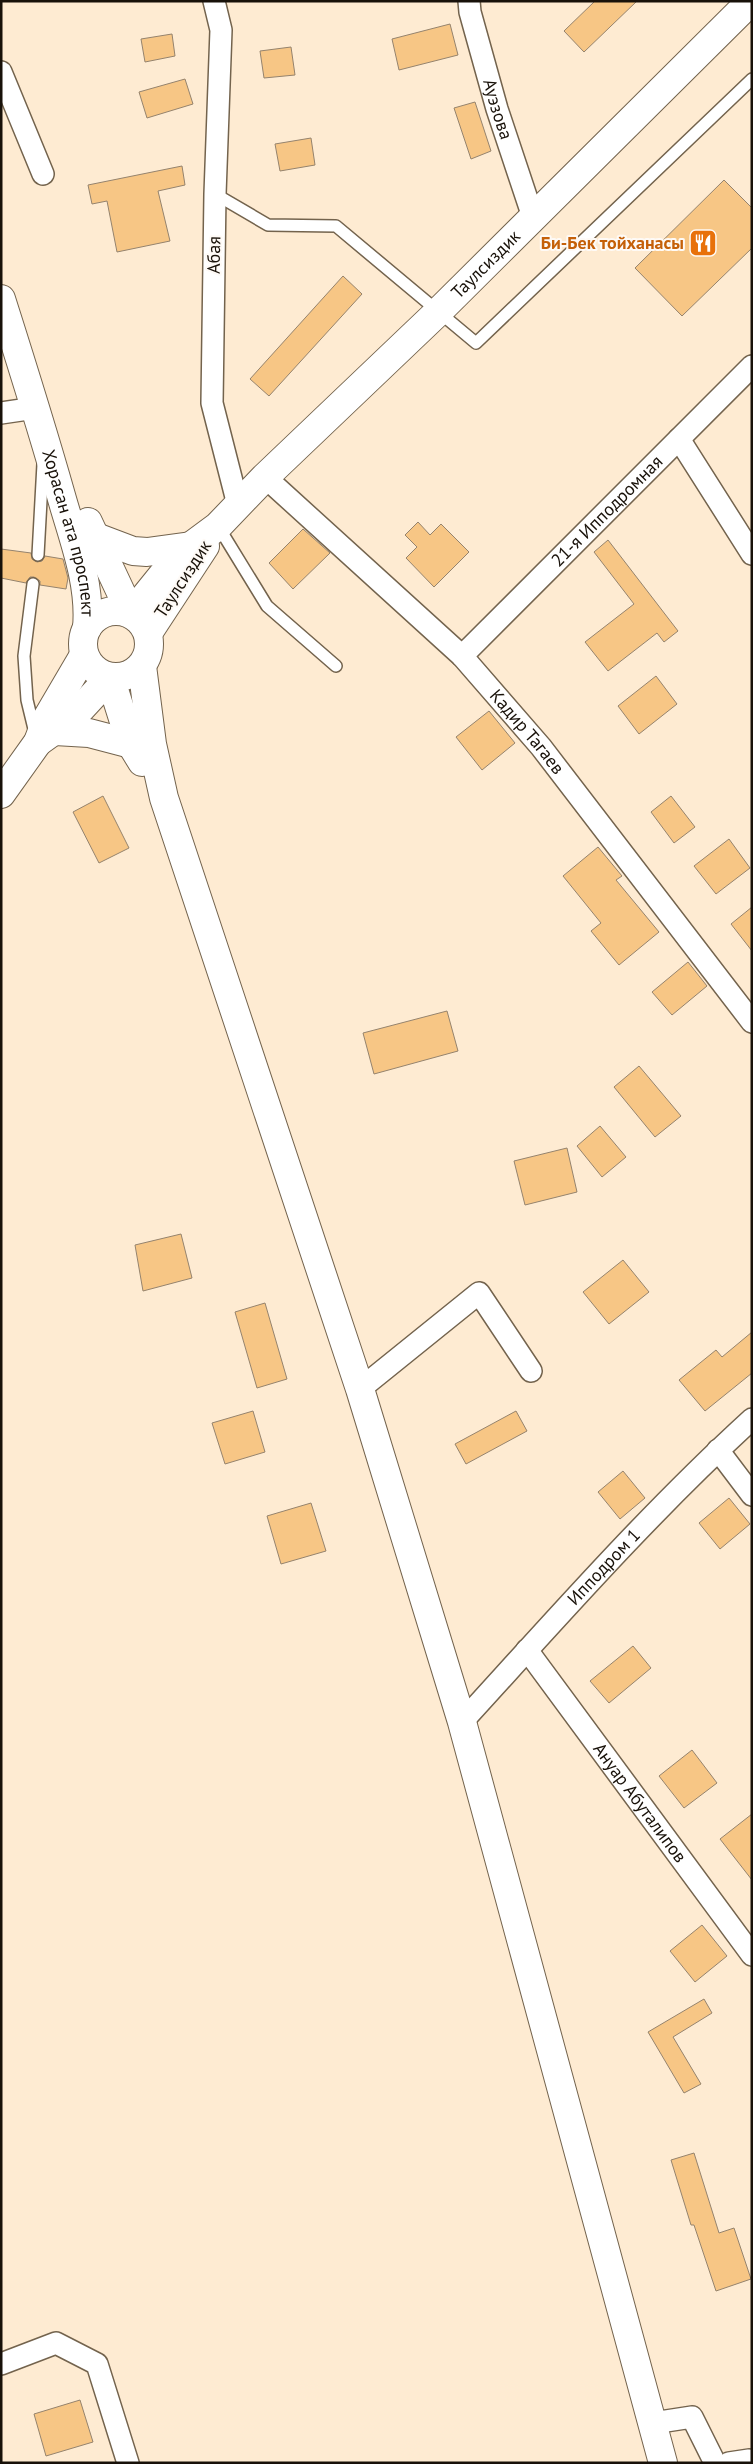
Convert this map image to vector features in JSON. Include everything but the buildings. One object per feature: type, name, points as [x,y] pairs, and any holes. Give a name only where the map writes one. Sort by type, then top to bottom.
[{"type":"main road","name":"Таулсиздик","points":[[139,623],[169,567],[191,546],[218,526],[265,477],[437,313],[751,1]]},
{"type":"main road","name":"Хорасан ата проспект","points":[[1,299],[45,438],[83,573],[89,610],[86,642]]},
{"type":"main road","name":"Хорасан ата проспект","points":[[45,438],[139,623]]},
{"type":"main road","name":"Таулсиздик","points":[[139,623],[184,582],[218,526]]},
{"type":"main road","points":[[96,537],[134,551],[147,552],[191,546]]},
{"type":"main road","points":[[46,736],[46,718],[86,642],[92,621],[107,612],[115,611],[139,623],[149,650],[142,666],[152,744],[164,798],[360,1389],[462,1722],[663,2463]]},
{"type":"main road","points":[[86,642],[94,670],[110,677],[127,676],[142,666]]},
{"type":"main road","points":[[1,794],[46,736],[73,717],[110,677]]},
{"type":"main road","points":[[110,677],[131,744],[164,798]]},
{"type":"main road","points":[[46,736],[89,733],[131,744]]},
{"type":"street","name":"Абая","points":[[214,1],[221,30],[215,194],[212,403],[238,505]]},
{"type":"street","name":"Ауэзова","points":[[469,1],[470,12],[497,110],[533,217]]},
{"type":"street","points":[[1,72],[43,174]]},
{"type":"street","name":"21-я Ипподромная","points":[[462,656],[752,366]]},
{"type":"street","points":[[1,413],[36,408]]},
{"type":"street","points":[[679,439],[752,554]]},
{"type":"street","name":"Кадир Тагаев","points":[[265,477],[462,656],[541,747],[752,1022]]},
{"type":"street","points":[[360,1389],[479,1293],[531,1371]]},
{"type":"street","name":"Ипподром 1","points":[[462,1722],[718,1450],[752,1419]]},
{"type":"street","points":[[718,1450],[752,1495]]},
{"type":"street","name":"Ануар Абуталипов","points":[[528,1650],[752,1955]]},
{"type":"street","points":[[1,2364],[56,2343],[97,2364],[128,2463]]},
{"type":"street","points":[[653,2423],[692,2417],[714,2463]]},
{"type":"street","points":[[729,2463],[749,2460],[750,2463]]},
{"type":"lane","points":[[215,194],[268,225],[336,226],[437,313],[476,343],[752,79]]},
{"type":"lane","points":[[38,554],[45,438]]},
{"type":"lane","points":[[218,526],[267,606],[336,666]]},
{"type":"lane","points":[[33,584],[24,656],[27,700],[46,736]]},
{"type":"place","name":"Би-Бек тойханасы","points":[[703,243]]}]
